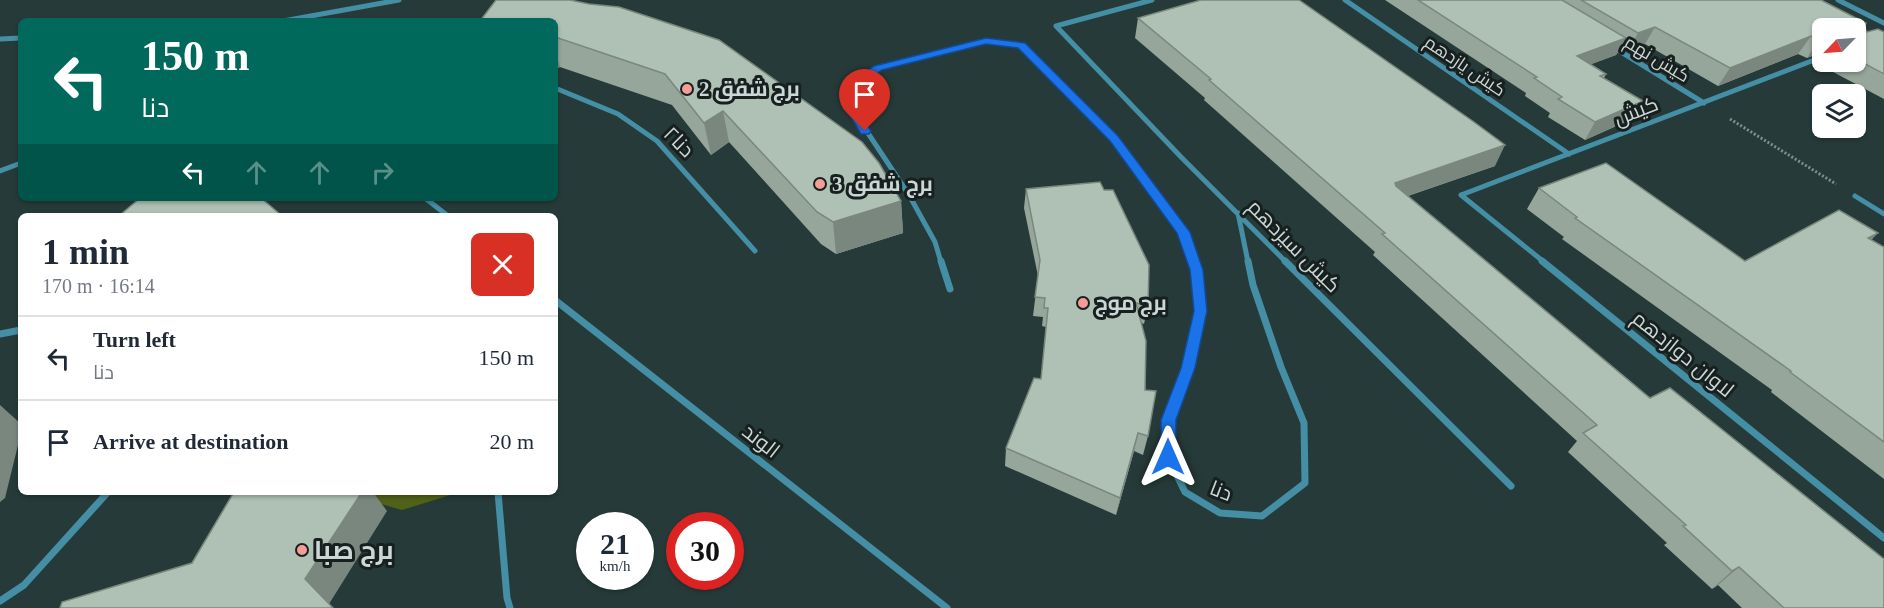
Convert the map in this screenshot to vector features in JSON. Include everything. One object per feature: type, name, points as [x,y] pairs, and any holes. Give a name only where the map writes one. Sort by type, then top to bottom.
[{"type":"street","points":[[300,18],[399,0]]},
{"type":"street","name":"کیش سیزدهم","points":[[1152,0],[1056,26],[1238,213],[1511,486]]},
{"type":"street","name":"کیش یازدهم","points":[[1345,0],[1569,154]]},
{"type":"street","points":[[1838,0],[1884,23]]},
{"type":"street","points":[[0,39],[18,38]]},
{"type":"street","name":"دنا","points":[[950,289],[935,242],[909,195],[852,109],[854,85],[878,68],[986,41],[1022,45],[1114,139],[1183,232],[1197,270],[1201,311],[1188,368],[1168,420],[1168,457],[1185,492],[1220,513],[1262,516],[1305,483],[1304,423],[1281,367],[1253,285],[1238,213]]},
{"type":"street","name":"کیش نهم","points":[[1605,42],[1704,103]]},
{"type":"street","name":"کیش","points":[[1461,195],[1812,61]]},
{"type":"street","name":"دنا۲","points":[[558,89],[618,114],[657,141],[755,251]]},
{"type":"street","points":[[0,171],[18,165]]},
{"type":"street","name":"لاوان دوازدهم","points":[[1461,195],[1884,538]]},
{"type":"street","points":[[1855,196],[1884,214]]},
{"type":"street","points":[[428,201],[443,213]]},
{"type":"street","name":"الوند","points":[[558,302],[947,608]]},
{"type":"street","points":[[0,334],[18,331]]},
{"type":"street","points":[[0,601],[24,585],[105,495]]},
{"type":"street","points":[[498,495],[507,598],[510,608]]},
{"type":"path","points":[[1704,103],[1855,196]]},
{"type":"green space","points":[[362,495],[450,495],[402,510],[360,498]]},
{"type":"building","points":[[496,0],[570,0],[619,7],[719,40],[862,142],[879,163],[901,201],[833,222],[817,212],[723,111],[704,123],[665,74],[558,38],[558,18],[482,18]]},
{"type":"building","points":[[1201,0],[1299,0],[1505,145],[1395,183],[1396,186],[1650,398],[1670,388],[1884,559],[1884,608],[1784,608],[1739,567],[1732,571],[1683,526],[1686,525],[1583,433],[1597,425],[1382,234],[1385,233],[1209,80],[1211,79],[1138,18]]},
{"type":"building","points":[[1418,0],[1562,0],[1626,38],[1577,56],[1606,74],[1600,76],[1643,101],[1595,122],[1558,99],[1562,97],[1534,78],[1537,77]]},
{"type":"building","points":[[1581,0],[1821,0],[1856,18],[1812,18],[1812,36],[1730,68],[1655,27],[1638,33]]},
{"type":"building","points":[[1878,29],[1884,32],[1884,74],[1866,64],[1866,30]]},
{"type":"building","points":[[1606,163],[1745,261],[1839,210],[1878,233],[1868,238],[1884,247],[1884,442],[1791,371],[1575,218],[1577,217],[1539,188]]},
{"type":"building","points":[[1100,182],[1104,190],[1113,190],[1149,265],[1148,305],[1136,303],[1146,341],[1145,390],[1156,391],[1148,436],[1138,433],[1120,498],[1006,448],[1034,378],[1041,379],[1048,308],[1044,308],[1045,298],[1035,297],[1040,260],[1026,189]]},
{"type":"building","points":[[136,201],[264,201],[278,213],[122,213]]},
{"type":"building","points":[[232,495],[360,495],[305,579],[333,608],[60,608],[62,602],[192,563]]},
{"type":"place","name":"برج شفق 2","points":[[687,89]]},
{"type":"place","name":"برج شفق 3","points":[[820,184]]},
{"type":"place","name":"برج موج","points":[[1083,303]]},
{"type":"place","name":"برج صبا","points":[[302,550]]},
{"type":"route","points":[[865,131],[852,109],[854,85],[878,68],[986,41],[1022,45],[1114,139],[1183,232],[1197,270],[1201,311],[1188,368],[1168,420],[1168,457]]}]
